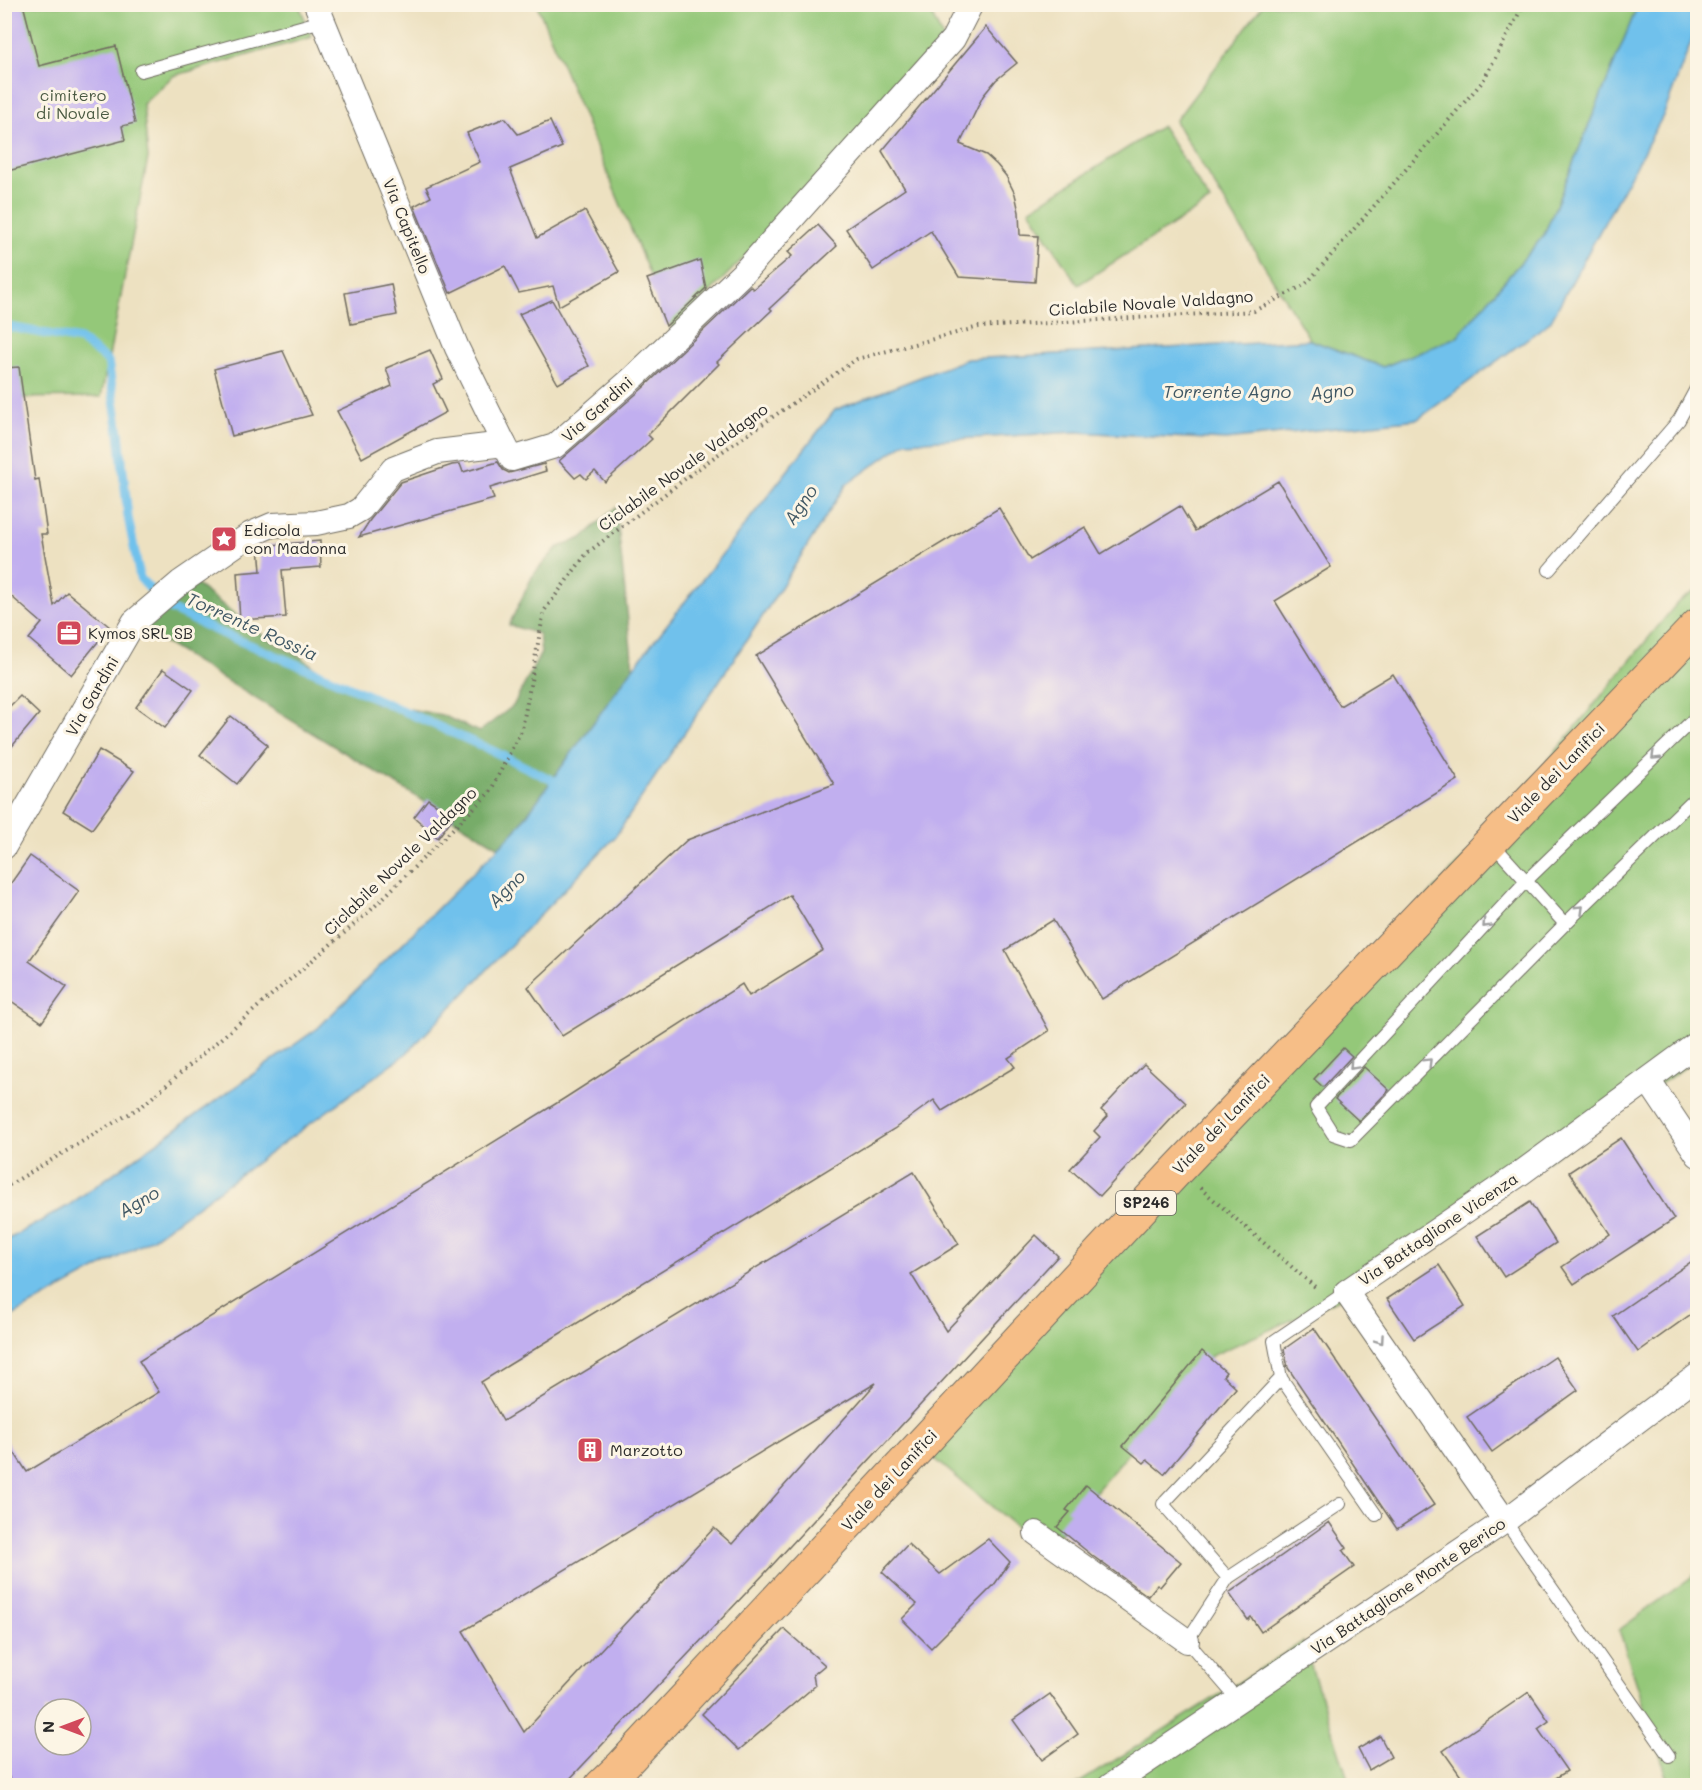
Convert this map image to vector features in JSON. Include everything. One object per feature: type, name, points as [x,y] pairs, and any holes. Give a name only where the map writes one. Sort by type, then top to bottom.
[{"type":"main road","name":"Viale dei Lanifici","points":[[617,1779],[1154,1194],[1698,625]]},
{"type":"street","name":"Via Gardini","points":[[4,847],[134,622],[181,582],[251,534],[272,525],[316,524],[349,516],[361,509],[393,469],[437,452],[504,444],[512,459],[555,446],[634,377],[745,272],[953,39],[971,4]]},
{"type":"street","name":"Via Capitello","points":[[319,13],[457,348],[504,444]]},
{"type":"street","name":"Via Battaglione Vicenza","points":[[1505,1521],[1339,1296],[1521,1173],[1698,1043]]},
{"type":"street","points":[[1648,1080],[1698,1155]]},
{"type":"street","name":"Via Battaglione Monte Berico","points":[[1110,1785],[1505,1521],[1698,1375]]},
{"type":"street","points":[[1036,1533],[1187,1641]]},
{"type":"lane","points":[[141,71],[319,13]]},
{"type":"lane","points":[[1549,570],[1679,420],[1698,385]]},
{"type":"lane","points":[[1698,715],[1526,881],[1316,1107],[1333,1134],[1351,1140],[1565,924],[1698,795]]},
{"type":"lane","points":[[1490,841],[1565,924]]},
{"type":"lane","points":[[1339,1296],[1274,1341],[1281,1378],[1376,1515]]},
{"type":"lane","points":[[1228,1578],[1163,1504],[1281,1378]]},
{"type":"lane","points":[[1238,1700],[1187,1641],[1228,1578],[1341,1504]]},
{"type":"lane","points":[[1505,1521],[1669,1756]]},
{"type":"path","name":"Ciclabile Novale Valdagno","points":[[4,1188],[142,1106],[371,910],[490,792],[522,729],[544,611],[587,553],[710,460],[857,359],[979,327],[1254,310],[1306,284],[1483,81],[1524,4]]},
{"type":"path","points":[[1193,1182],[1339,1296]]},
{"type":"green space","name":"cimitero di Novale","points":[[4,5],[299,5],[312,37],[173,76],[143,104],[148,158],[101,397],[5,398]]},
{"type":"green space","points":[[537,5],[927,5],[948,49],[673,330]]},
{"type":"green space","points":[[1263,5],[1638,5],[1544,235],[1457,337],[1383,367],[1310,340],[1175,121]]},
{"type":"green space","points":[[1162,126],[1210,201],[1078,285],[1029,210]]},
{"type":"green space","points":[[616,507],[633,668],[516,830],[499,847],[132,623],[186,577],[269,640],[301,657],[327,677],[354,688],[375,703],[442,715],[479,732],[513,706],[541,653],[539,634],[509,625],[533,575],[557,548],[582,538]]},
{"type":"green space","points":[[1697,590],[1697,1059],[1359,1290],[1211,1356],[1045,1551],[916,1443],[1503,816],[1678,602]]},
{"type":"green space","points":[[1697,1573],[1697,1785],[1670,1785],[1619,1630]]},
{"type":"green space","points":[[1303,1642],[1350,1785],[1074,1786]]},
{"type":"water","name":"Torrente Agno","points":[[1638,5],[1697,5],[1697,26],[1664,114],[1550,322],[1418,419],[1226,440],[1076,432],[906,442],[846,485],[762,617],[615,837],[407,1053],[153,1238],[5,1320],[5,1241],[66,1207],[318,1028],[516,830],[633,668],[835,410],[967,359],[1310,340],[1383,367],[1457,337],[1544,235]]},
{"type":"building","points":[[4,4],[23,4],[39,66],[116,46],[135,123],[122,126],[125,140],[4,172]]},
{"type":"building","points":[[986,27],[1017,63],[996,80],[983,96],[960,144],[986,155],[1006,176],[1015,194],[1020,235],[1038,236],[1035,282],[959,277],[931,231],[873,270],[846,229],[905,189],[882,151]]},
{"type":"building","points":[[505,118],[518,134],[550,121],[562,147],[510,169],[537,238],[585,211],[619,272],[559,306],[553,286],[519,293],[505,266],[450,293],[414,206],[431,197],[426,187],[480,162],[467,133]]},
{"type":"building","points":[[818,225],[837,246],[770,308],[772,310],[717,362],[719,364],[648,435],[652,439],[605,482],[595,471],[586,479],[581,474],[575,478],[559,461],[643,388],[750,286],[753,289],[792,256],[788,252]]},
{"type":"building","points":[[700,260],[706,288],[666,326],[647,279]]},
{"type":"building","points":[[391,284],[397,315],[351,324],[345,293]]},
{"type":"building","points":[[552,300],[589,366],[558,384],[519,314]]},
{"type":"building","points":[[430,350],[443,379],[433,384],[446,412],[362,458],[337,411],[392,386],[386,368]]},
{"type":"building","points":[[283,351],[312,415],[232,436],[214,369]]},
{"type":"building","points":[[19,367],[35,480],[39,479],[47,534],[41,534],[54,606],[67,592],[110,627],[71,675],[29,639],[42,623],[5,591],[4,368]]},
{"type":"building","points":[[498,462],[503,470],[509,473],[544,464],[546,471],[490,488],[494,499],[359,537],[401,482],[452,465],[460,464],[463,472]]},
{"type":"building","points":[[1278,481],[1331,567],[1275,601],[1340,706],[1393,674],[1458,780],[1102,999],[1053,920],[1005,950],[1049,1031],[1008,1058],[1015,1067],[942,1111],[934,1100],[894,1129],[481,1382],[503,1421],[914,1172],[959,1244],[911,1274],[946,1331],[1036,1235],[1058,1256],[765,1573],[564,1785],[15,1785],[4,1771],[4,1437],[27,1472],[159,1392],[139,1361],[565,1098],[742,984],[749,996],[823,950],[790,895],[562,1036],[528,987],[687,840],[834,784],[756,656],[999,508],[1030,560],[1085,527],[1101,554],[1180,506],[1195,531]],"holes":[[[876,1383],[732,1544],[714,1528],[524,1732],[463,1631]]]},
{"type":"building","points":[[320,541],[321,567],[282,570],[286,617],[240,620],[237,573],[261,571],[259,546]]},
{"type":"building","points":[[163,669],[193,690],[165,728],[136,707]]},
{"type":"building","points":[[20,696],[39,714],[4,756],[4,712]]},
{"type":"building","points":[[231,716],[268,745],[237,784],[200,755]]},
{"type":"building","points":[[99,750],[134,771],[92,829],[63,811]]},
{"type":"building","points":[[428,799],[454,816],[438,838],[414,817]]},
{"type":"building","points":[[30,856],[79,891],[29,961],[67,987],[42,1022],[4,996],[4,893]]},
{"type":"building","points":[[1343,1048],[1352,1056],[1323,1087],[1314,1079]]},
{"type":"building","points":[[1144,1064],[1186,1103],[1100,1196],[1070,1169],[1100,1137],[1094,1131],[1108,1116],[1101,1110]]},
{"type":"building","points":[[1364,1067],[1389,1090],[1359,1121],[1335,1099]]},
{"type":"building","points":[[1621,1138],[1674,1219],[1574,1284],[1562,1267],[1610,1234],[1569,1172]]},
{"type":"building","points":[[1530,1202],[1556,1243],[1504,1277],[1477,1236]]},
{"type":"building","points":[[1698,1257],[1698,1309],[1638,1352],[1613,1316]]},
{"type":"building","points":[[1439,1265],[1465,1306],[1414,1339],[1387,1299]]},
{"type":"building","points":[[1314,1328],[1434,1505],[1397,1529],[1288,1368],[1284,1349]]},
{"type":"building","points":[[1202,1351],[1226,1372],[1223,1376],[1236,1388],[1164,1474],[1147,1460],[1144,1463],[1123,1446]]},
{"type":"building","points":[[1555,1357],[1578,1390],[1492,1452],[1467,1417]]},
{"type":"building","points":[[1086,1485],[1181,1562],[1160,1587],[1157,1585],[1148,1596],[1057,1527],[1070,1512],[1066,1510]]},
{"type":"building","points":[[1329,1522],[1347,1548],[1343,1551],[1354,1567],[1261,1632],[1251,1617],[1248,1620],[1229,1593]]},
{"type":"building","points":[[988,1539],[1010,1562],[994,1585],[931,1648],[902,1619],[917,1604],[882,1572],[908,1544],[940,1574]]},
{"type":"building","points":[[784,1629],[825,1665],[813,1675],[815,1686],[739,1750],[702,1714]]},
{"type":"building","points":[[1529,1692],[1549,1721],[1538,1729],[1567,1771],[1545,1785],[1467,1785],[1443,1751]]},
{"type":"building","points":[[1050,1694],[1078,1734],[1042,1760],[1013,1720]]},
{"type":"building","points":[[1380,1736],[1391,1757],[1369,1770],[1358,1749]]},
{"type":"waterway","name":"Torrente Rossia","points":[[4,326],[80,340],[108,361],[128,517],[140,578],[166,607],[493,751],[562,785]]},
{"type":"place","name":"Edicola con Madonna","points":[[224,539]]},
{"type":"place","name":"Kymos SRL SB","points":[[69,633]]},
{"type":"place","name":"Marzotto","points":[[590,1450]]},
{"type":"water label","name":"Agno","points":[[1332,392]]},
{"type":"water label","name":"Agno","points":[[801,505]]},
{"type":"water label","name":"Agno","points":[[507,889]]},
{"type":"water label","name":"Agno","points":[[139,1202]]}]
